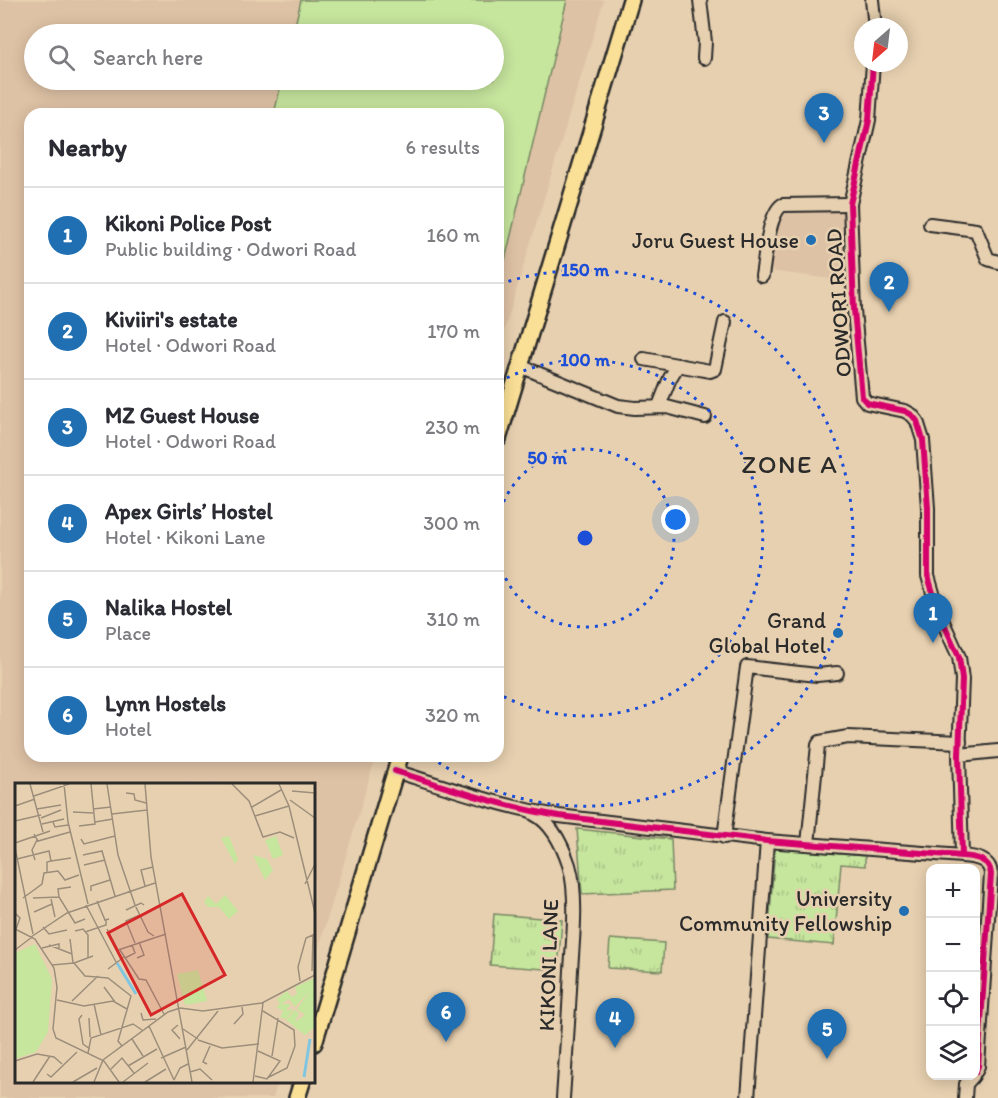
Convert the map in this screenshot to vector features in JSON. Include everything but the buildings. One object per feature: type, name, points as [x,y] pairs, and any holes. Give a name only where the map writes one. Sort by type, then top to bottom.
[{"type":"main road","points":[[504,419],[631,0]]},
{"type":"main road","points":[[315,1040],[397,763]]},
{"type":"main road","points":[[297,1098],[302,1083]]},
{"type":"street","points":[[700,0],[705,42],[704,58]]},
{"type":"street","points":[[872,0],[874,18]]},
{"type":"street","name":"ODWORI ROAD","points":[[872,72],[869,120],[850,204],[854,310],[862,397],[867,404],[905,411],[918,421],[922,440],[928,508],[928,576],[939,613],[960,657],[962,679],[959,748],[962,856]]},
{"type":"street","points":[[762,276],[771,227],[778,208],[850,204]]},
{"type":"street","points":[[930,224],[976,230],[988,260],[998,262]]},
{"type":"street","points":[[644,359],[711,371],[716,369],[726,322]]},
{"type":"street","points":[[659,406],[678,365]]},
{"type":"street","points":[[520,366],[618,406],[635,408],[659,406],[705,417]]},
{"type":"street","points":[[724,837],[747,667],[817,675],[837,673]]},
{"type":"street","points":[[808,844],[820,742],[848,737],[998,751]]},
{"type":"street","points":[[397,763],[482,799],[530,812],[767,842],[979,859],[991,869],[980,1036]]},
{"type":"street","name":"KIKONI LANE","points":[[530,812],[547,823],[558,841],[569,866],[572,881],[574,925],[563,1098]]},
{"type":"street","points":[[748,1098],[767,842]]},
{"type":"street","points":[[965,1098],[966,1084],[970,1080]]},
{"type":"shaded area","points":[[0,0],[604,0],[504,331],[504,108],[24,108],[24,762],[374,762],[315,960],[315,783],[15,783],[15,1083],[278,1083],[273,1098],[0,1098]]},
{"type":"shaded area","name":"Joru Guest House","points":[[782,208],[847,209],[846,281],[770,271]]},
{"type":"green space","points":[[301,0],[567,0],[504,264],[504,108],[275,108],[280,90],[504,90],[504,24],[295,24]]},
{"type":"green space","points":[[577,829],[671,839],[673,890],[582,894]]},
{"type":"green space","points":[[775,848],[865,856],[865,866],[841,864],[834,945],[768,939]]},
{"type":"green space","points":[[494,914],[562,920],[558,970],[490,965]]},
{"type":"green space","points":[[610,939],[664,943],[662,971],[608,968]]},
{"type":"cycle path","points":[[872,72],[869,120],[850,204],[854,310],[862,397],[867,403],[905,411],[912,415],[917,421],[923,440],[928,508],[928,576],[939,613],[959,657],[962,679],[959,755],[962,856]]},
{"type":"cycle path","points":[[395,771],[497,802],[559,816],[767,841],[962,856],[981,860],[988,865],[991,874],[980,1036]]},
{"type":"place","name":"MZ Guest House","points":[[824,143]]},
{"type":"place","name":"Joru Guest House","points":[[811,240]]},
{"type":"place","name":"Kiviiri's estate","points":[[889,312]]},
{"type":"place","name":"Grand Global Hotel","points":[[838,633]]},
{"type":"place","name":"Kikoni Police Post","points":[[933,643]]},
{"type":"place","name":"University Community Fellowship","points":[[904,911]]},
{"type":"place","name":"Lynn Hostels","points":[[446,1042]]},
{"type":"place","name":"Apex Girls’ Hostel","points":[[615,1048]]},
{"type":"place","name":"Nalika Hostel","points":[[827,1059]]},
{"type":"district","name":"ZONE A","points":[[790,464]]}]
